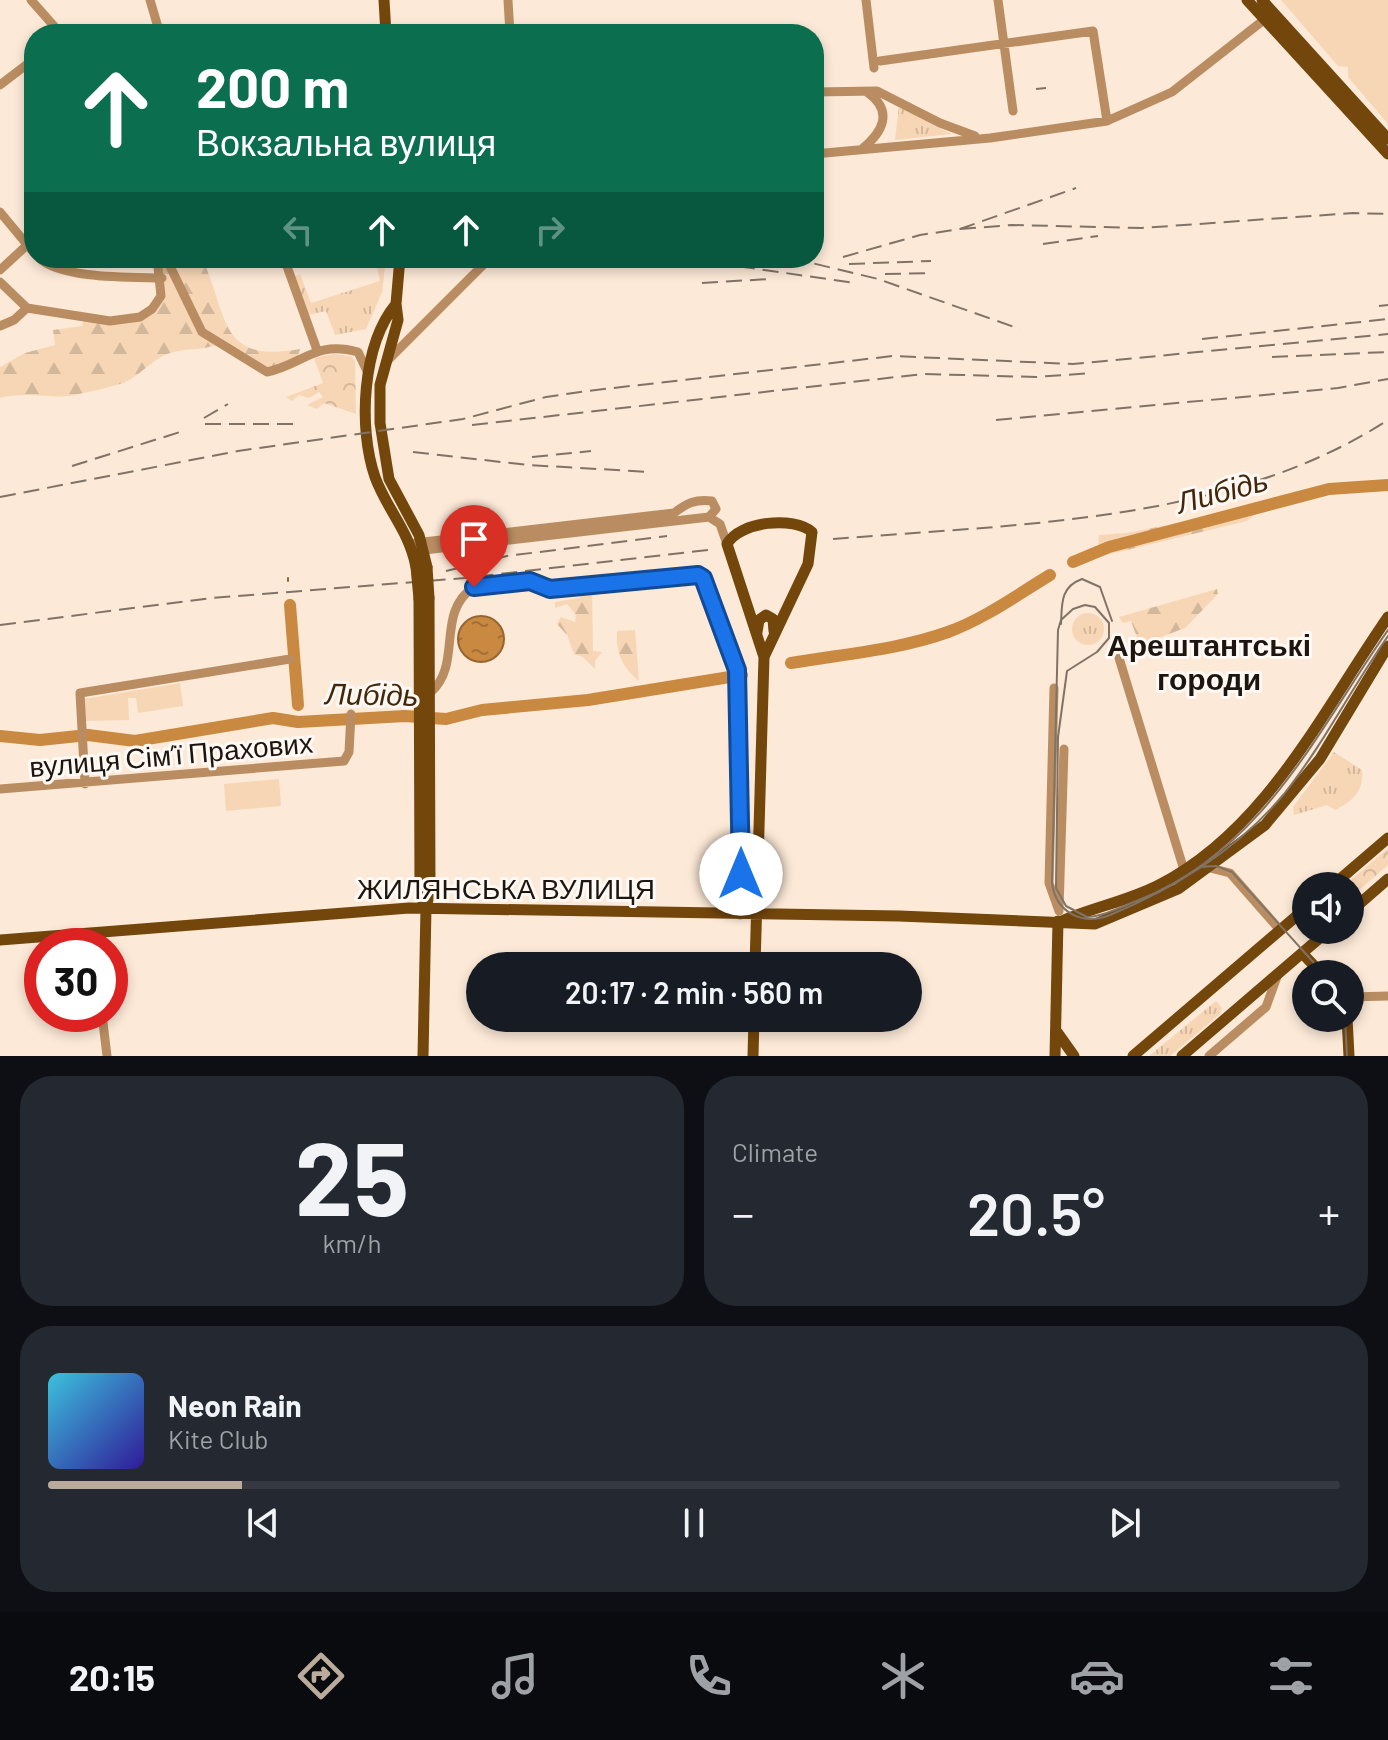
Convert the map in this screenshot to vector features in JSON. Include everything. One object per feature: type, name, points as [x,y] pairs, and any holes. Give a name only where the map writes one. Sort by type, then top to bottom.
[{"type":"main road","points":[[384,0],[385,24]]},
{"type":"main road","points":[[1247,0],[1268,16],[1388,139]]},
{"type":"main road","points":[[1262,0],[1268,16],[1388,154]]},
{"type":"main road","points":[[374,423],[378,393],[398,320],[399,268]]},
{"type":"main road","points":[[396,304],[386,316],[368,373],[376,479],[417,547],[421,567],[431,692],[426,706]]},
{"type":"main road","points":[[755,952],[764,657],[727,541],[746,528],[797,523],[812,532],[808,564],[764,657]]},
{"type":"main road","points":[[423,1056],[426,908],[420,892],[426,731],[424,598]]},
{"type":"main road","points":[[757,637],[759,620],[766,615],[773,619],[774,634]]},
{"type":"main road","name":"ЖИЛЯНСЬКА ВУЛИЦЯ","points":[[1059,918],[1126,899],[1184,870],[1238,828],[1257,808],[1388,617]]},
{"type":"main road","name":"ЖИЛЯНСЬКА ВУЛИЦЯ","points":[[128,931],[426,908],[1059,918],[1087,925],[1106,921],[1160,899],[1210,868],[1265,825],[1293,795],[1346,721],[1388,646]]},
{"type":"main road","points":[[1348,872],[1388,838]]},
{"type":"main road","points":[[1364,900],[1388,879]]},
{"type":"main road","points":[[1055,1056],[1059,918]]},
{"type":"main road","points":[[1133,1056],[1292,920]]},
{"type":"main road","name":"ЖИЛЯНСЬКА ВУЛИЦЯ","points":[[0,940],[24,938]]},
{"type":"main road","points":[[1182,1056],[1313,944]]},
{"type":"main road","points":[[1302,953],[1309,960]]},
{"type":"main road","points":[[1057,1031],[1074,1056]]},
{"type":"main road","points":[[753,1056],[754,1032]]},
{"type":"main road","points":[[1348,1032],[1349,1056]]},
{"type":"street","points":[[22,0],[32,2],[52,24]]},
{"type":"street","points":[[150,0],[157,24]]},
{"type":"street","points":[[508,0],[509,24]]},
{"type":"street","points":[[866,0],[877,65],[1003,42],[1093,31],[1107,121]]},
{"type":"street","points":[[998,0],[1013,111]]},
{"type":"street","points":[[824,153],[990,138],[1107,121],[1172,92],[1268,16]]},
{"type":"street","points":[[0,85],[24,67]]},
{"type":"street","points":[[824,92],[864,90],[887,94],[955,130],[990,138]]},
{"type":"street","points":[[862,149],[880,132],[885,116],[880,103],[864,90]]},
{"type":"street","points":[[0,212],[24,242]]},
{"type":"street","points":[[0,270],[24,254]]},
{"type":"street","points":[[56,268],[118,277],[162,278]]},
{"type":"street","points":[[0,282],[27,308],[110,321],[140,317],[152,309],[161,296],[160,268]]},
{"type":"street","points":[[171,268],[202,332],[267,372],[317,350],[340,347],[358,352],[368,373]]},
{"type":"street","points":[[288,268],[317,350]]},
{"type":"street","points":[[386,362],[480,268]]},
{"type":"street","points":[[0,326],[14,320],[27,308]]},
{"type":"street","points":[[417,547],[679,509],[685,503],[710,501],[716,509],[709,517]]},
{"type":"street","points":[[679,509],[682,517],[687,519]]},
{"type":"street","points":[[417,547],[709,517],[718,521],[727,541]]},
{"type":"street","points":[[431,692],[447,673],[453,609],[474,587],[530,581],[550,589],[701,576],[729,641],[737,670],[740,915]]},
{"type":"street","points":[[85,784],[80,693],[295,658]]},
{"type":"street","points":[[1119,658],[1184,870]]},
{"type":"street","points":[[1054,688],[1049,883],[1059,918]]},
{"type":"street","name":"вулиця Сімʼї Прахових","points":[[0,789],[344,761],[349,752],[351,718]]},
{"type":"street","points":[[1059,918],[1064,749]]},
{"type":"street","points":[[1210,868],[1230,873],[1280,930]]},
{"type":"street","points":[[1209,1056],[1266,1007],[1278,974]]},
{"type":"street","points":[[1364,997],[1388,996]]},
{"type":"street","points":[[104,1032],[107,1056]]},
{"type":"green space","points":[[1281,0],[1388,0],[1388,124],[1348,77],[1348,67],[1338,66]]},
{"type":"green space","points":[[899,106],[951,134],[895,140]]},
{"type":"green space","points":[[158,268],[171,268],[196,322],[220,343],[167,354],[126,382],[105,388],[70,396],[0,398],[0,367],[25,353],[55,345],[53,330],[82,326],[84,317],[140,317],[161,296]]},
{"type":"green space","points":[[175,268],[206,268],[223,316],[240,342],[253,349],[273,352],[300,349],[298,356],[267,369],[204,331]]},
{"type":"green space","points":[[377,268],[385,268],[382,292],[366,329],[335,335],[326,311],[308,315],[293,277],[300,274],[311,303],[380,281]]},
{"type":"green space","points":[[334,354],[351,356],[355,361],[356,414],[324,403],[317,409],[307,405],[323,397],[319,392],[309,398],[299,395],[292,401],[286,397],[323,383],[314,358]]},
{"type":"green space","points":[[1254,508],[1256,513],[1247,521],[1098,557],[1099,535],[1127,533]]},
{"type":"green space","points":[[592,588],[593,651],[602,652],[595,661],[595,669],[583,657],[574,654],[567,635],[557,624],[561,617],[575,622],[576,615],[567,604],[555,608],[555,602],[580,598],[580,589]]},
{"type":"green space","points":[[1217,589],[1218,594],[1185,628],[1145,643],[1138,640],[1131,621],[1123,623],[1119,617]]},
{"type":"green space","points":[[1088,613],[1099,618],[1104,629],[1099,640],[1088,645],[1077,640],[1072,629],[1077,618]]},
{"type":"green space","points":[[635,630],[639,681],[621,659],[617,639],[617,631]]},
{"type":"green space","points":[[180,683],[183,706],[138,713],[136,698],[128,698],[129,720],[84,721],[84,699]]},
{"type":"green space","points":[[1334,752],[1362,770],[1359,790],[1335,810],[1327,805],[1294,815],[1293,807]]},
{"type":"green space","points":[[279,779],[281,806],[226,811],[224,784]]},
{"type":"green space","points":[[1388,848],[1388,865],[1364,886],[1364,872],[1360,872]]},
{"type":"green space","points":[[1216,1001],[1222,1008],[1220,1014],[1170,1056],[1149,1056]]},
{"type":"water","points":[[481,616],[497,623],[504,639],[497,655],[481,662],[465,655],[458,639],[465,623]]},
{"type":"waterway","name":"Либідь","points":[[1073,562],[1109,547],[1329,489],[1388,485]]},
{"type":"waterway","name":"Либідь","points":[[791,663],[890,647],[948,632],[987,614],[1050,575]]},
{"type":"waterway","points":[[290,605],[298,705]]},
{"type":"waterway","name":"Либідь","points":[[0,736],[40,740],[88,735],[135,741],[273,718],[298,722],[405,716],[446,719],[482,710],[588,700],[742,675]]},
{"type":"tram line","points":[[1061,624],[1066,591],[1082,579],[1100,587],[1112,621]]},
{"type":"tram line","points":[[1388,630],[1311,747],[1254,819],[1221,851],[1183,878],[1139,900],[1087,917],[1066,906],[1056,888],[1058,737],[1067,671],[1097,652],[1109,638],[1109,623],[1095,607],[1085,605],[1073,609],[1061,620],[1058,630],[1052,883],[1059,902],[1081,918],[1110,915],[1158,892],[1181,879],[1204,865],[1226,849],[1284,794],[1312,756],[1388,636]]},
{"type":"tram line","points":[[1199,867],[1216,866],[1232,872],[1311,960]]},
{"type":"tram line","points":[[1346,1032],[1347,1056]]},
{"type":"railway","points":[[1036,89],[1046,88]]},
{"type":"railway","points":[[843,257],[920,235],[960,229],[1076,188]]},
{"type":"railway","points":[[960,229],[1012,225],[1142,228],[1353,213],[1388,214]]},
{"type":"railway","points":[[1043,244],[1098,236]]},
{"type":"railway","points":[[849,264],[931,261]]},
{"type":"railway","points":[[824,266],[878,279],[1020,329]]},
{"type":"railway","points":[[751,268],[855,283]]},
{"type":"railway","points":[[885,274],[933,273]]},
{"type":"railway","points":[[702,283],[769,279]]},
{"type":"railway","points":[[1379,306],[1388,305]]},
{"type":"railway","points":[[1202,339],[1388,319]]},
{"type":"railway","points":[[0,497],[238,451],[463,419],[546,397],[587,391],[893,356],[1073,364],[1388,334]]},
{"type":"railway","points":[[1272,357],[1388,352]]},
{"type":"railway","points":[[472,425],[923,374],[1036,377],[1093,373]]},
{"type":"railway","points":[[996,420],[1338,388],[1388,379]]},
{"type":"railway","points":[[204,418],[228,404]]},
{"type":"railway","points":[[833,539],[1048,522],[1191,499],[1260,480],[1326,454],[1388,420]]},
{"type":"railway","points":[[205,424],[301,424]]},
{"type":"railway","points":[[72,466],[180,432]]},
{"type":"railway","points":[[532,457],[591,451]]},
{"type":"railway","points":[[413,452],[528,465],[650,472]]},
{"type":"railway","points":[[446,571],[507,556],[667,536]]},
{"type":"railway","points":[[0,625],[212,598],[465,578],[708,550]]},
{"type":"district","name":"Арештантські городи","points":[[1209,661]]},
{"type":"route","points":[[474,587],[530,581],[550,589],[698,575],[703,578],[737,670],[741,874]]}]
